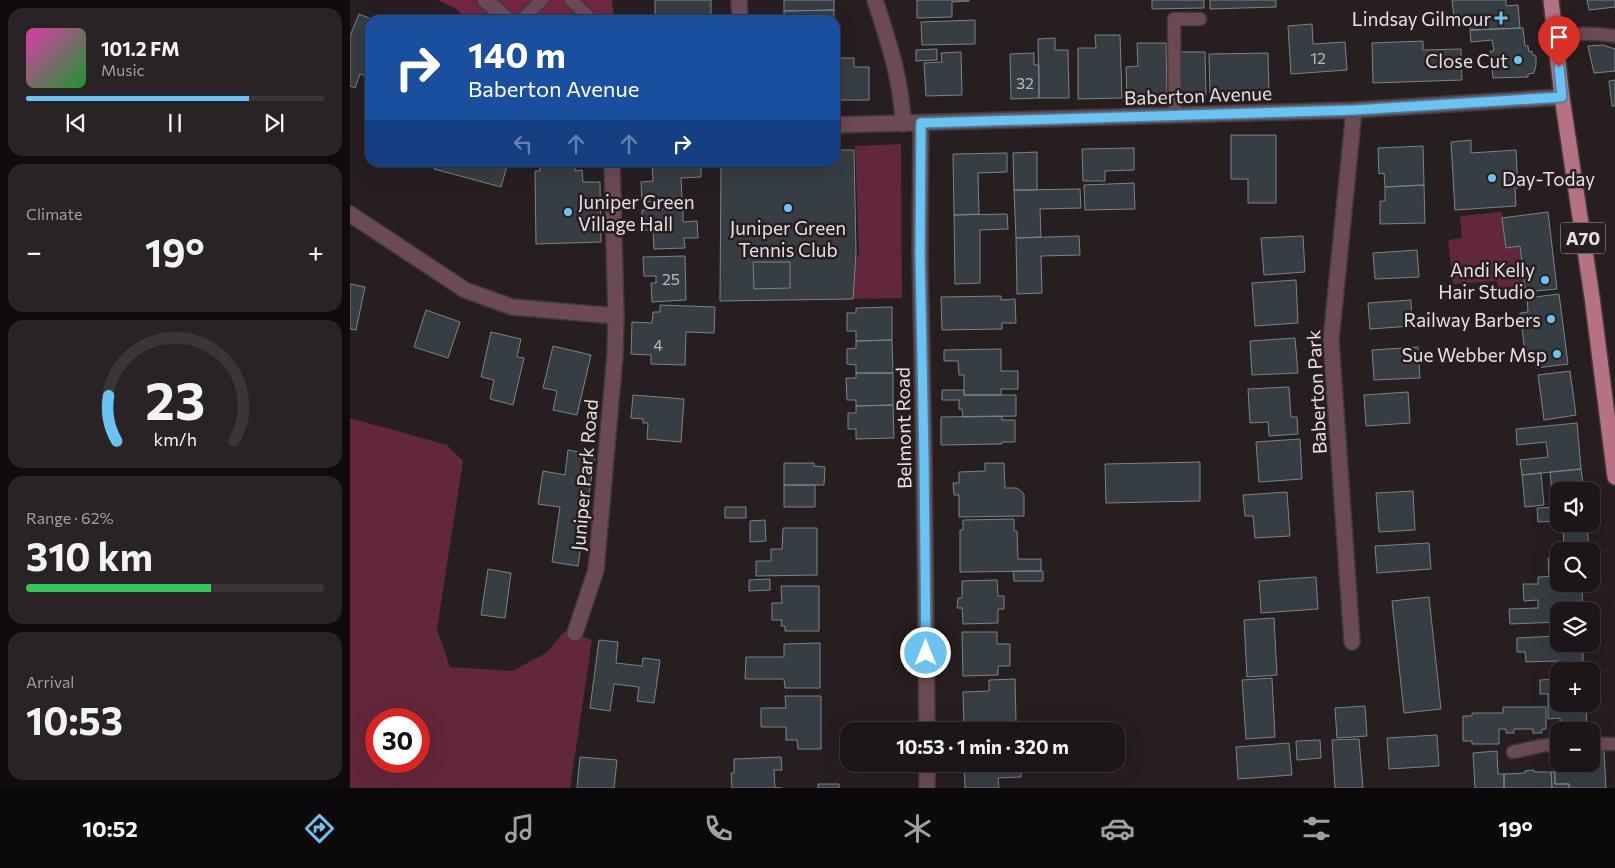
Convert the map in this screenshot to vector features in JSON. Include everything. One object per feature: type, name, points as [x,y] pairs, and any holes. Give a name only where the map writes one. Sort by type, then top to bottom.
[{"type":"main road","name":"A70","points":[[1551,0],[1562,97],[1592,297],[1615,477]]},
{"type":"street","points":[[485,0],[502,15]]},
{"type":"street","points":[[739,0],[740,15]]},
{"type":"street","points":[[875,0],[896,68],[902,102],[903,124]]},
{"type":"street","name":"Baberton Avenue","points":[[840,125],[1354,110],[1562,97]]},
{"type":"street","name":"Baberton Park","points":[[1352,642],[1331,340],[1354,110]]},
{"type":"street","name":"Belmont Road","points":[[921,123],[920,254],[924,449],[926,722]]},
{"type":"street","name":"Juniper Park Road","points":[[575,633],[596,570],[615,355],[616,316],[612,167]]},
{"type":"street","points":[[350,214],[465,290],[512,307],[616,316]]},
{"type":"street","points":[[927,772],[927,788]]},
{"type":"lane","points":[[526,15],[542,0]]},
{"type":"lane","points":[[571,0],[587,15]]},
{"type":"lane","points":[[1175,116],[1174,19],[1200,19]]},
{"type":"lane","points":[[1556,36],[1596,33],[1615,36]]},
{"type":"lane","points":[[1600,744],[1615,744]]},
{"type":"lane","points":[[1513,752],[1550,745]]},
{"type":"shaded area","points":[[438,0],[612,0],[614,15],[462,15],[458,10]]},
{"type":"shaded area","points":[[901,144],[902,298],[724,301],[723,261],[859,256],[855,146]]},
{"type":"shaded area","points":[[1502,212],[1506,247],[1520,246],[1526,296],[1500,299],[1497,281],[1453,284],[1448,240],[1462,238],[1460,216]]},
{"type":"shaded area","points":[[350,418],[447,445],[463,461],[437,629],[450,667],[512,671],[546,653],[565,631],[592,640],[570,788],[350,788]]},
{"type":"building","points":[[655,0],[711,0],[711,15],[655,15]]},
{"type":"building","points":[[784,0],[834,0],[834,10],[784,11]]},
{"type":"building","points":[[917,0],[969,1],[952,2],[952,17],[917,18]]},
{"type":"building","points":[[1152,0],[1204,0],[1204,8],[1152,9]]},
{"type":"building","points":[[1210,0],[1276,0],[1276,7],[1210,9]]},
{"type":"building","points":[[1452,0],[1506,0],[1506,6],[1518,5],[1520,28],[1470,30],[1470,15],[1454,17]]},
{"type":"building","points":[[1587,0],[1615,0],[1615,7],[1589,10]]},
{"type":"building","points":[[834,10],[834,15],[784,15],[784,11]]},
{"type":"building","points":[[359,14],[365,16],[365,76],[360,74],[355,88],[350,86],[350,36]]},
{"type":"building","points":[[975,20],[975,44],[922,45],[921,22]]},
{"type":"building","points":[[1312,24],[1313,44],[1345,42],[1347,70],[1291,74],[1288,26]]},
{"type":"building","points":[[1523,28],[1525,46],[1528,46],[1529,52],[1532,51],[1532,54],[1536,56],[1534,73],[1528,74],[1528,77],[1493,78],[1490,51],[1494,51],[1492,40],[1471,42],[1470,30]]},
{"type":"building","points":[[1095,35],[1120,35],[1122,98],[1078,99],[1078,48],[1096,48]]},
{"type":"building","points":[[1055,38],[1055,50],[1068,50],[1069,98],[1039,98],[1038,39]]},
{"type":"building","points":[[1423,41],[1423,50],[1461,49],[1462,80],[1373,83],[1372,43]]},
{"type":"building","points":[[1137,43],[1166,43],[1167,96],[1127,97],[1126,67],[1138,66]]},
{"type":"building","points":[[1603,45],[1615,49],[1615,71],[1594,73],[1588,46]]},
{"type":"building","points":[[937,49],[937,60],[916,61],[916,50]]},
{"type":"building","points":[[961,52],[962,95],[926,96],[924,63],[942,62],[941,53]]},
{"type":"building","points":[[1179,52],[1205,52],[1206,95],[1180,95]]},
{"type":"building","points":[[1034,53],[1034,65],[1039,65],[1039,98],[1011,99],[1010,54]]},
{"type":"building","points":[[1268,53],[1269,92],[1210,93],[1209,54]]},
{"type":"building","points":[[840,58],[854,58],[854,67],[869,67],[869,100],[840,100]]},
{"type":"building","points":[[1615,80],[1615,106],[1612,106],[1609,81]]},
{"type":"building","points":[[1231,135],[1276,135],[1276,203],[1248,203],[1248,179],[1231,179]]},
{"type":"building","points":[[1471,140],[1471,153],[1516,150],[1518,188],[1515,188],[1516,206],[1455,210],[1451,142]]},
{"type":"building","points":[[1423,146],[1424,185],[1385,187],[1384,173],[1379,174],[1378,148]]},
{"type":"building","points":[[1134,148],[1134,170],[1105,171],[1105,181],[1083,181],[1082,149]]},
{"type":"building","name":"Juniper Green Tennis Club","points":[[840,150],[854,150],[856,253],[853,299],[720,301],[721,167],[840,167]]},
{"type":"building","points":[[1037,152],[1037,190],[1014,190],[1013,153]]},
{"type":"building","points":[[1007,153],[1007,172],[978,173],[979,214],[954,215],[953,154]]},
{"type":"building","points":[[435,167],[507,167],[501,187],[434,169]]},
{"type":"building","name":"Juniper Green Village Hall","points":[[540,167],[575,167],[575,171],[582,170],[583,182],[600,182],[601,242],[536,244],[535,171],[540,171]]},
{"type":"building","points":[[652,167],[701,167],[701,177],[681,178],[682,201],[642,202],[641,182],[653,181]]},
{"type":"building","points":[[1134,183],[1135,209],[1085,210],[1084,185]]},
{"type":"building","points":[[1424,185],[1425,223],[1380,224],[1380,201],[1385,201],[1385,187]]},
{"type":"building","points":[[1080,189],[1081,208],[1040,209],[1041,237],[1016,238],[1014,190]]},
{"type":"building","points":[[683,208],[683,222],[697,221],[698,238],[684,238],[685,248],[654,249],[653,230],[642,230],[642,210]]},
{"type":"building","points":[[1548,212],[1557,289],[1535,291],[1536,295],[1526,297],[1520,246],[1506,248],[1502,218]]},
{"type":"building","points":[[1007,214],[1008,229],[980,230],[980,283],[955,284],[954,215]]},
{"type":"building","points":[[1079,236],[1080,255],[1041,256],[1042,293],[1017,294],[1016,238]]},
{"type":"building","points":[[1303,236],[1305,272],[1264,275],[1261,238]]},
{"type":"building","points":[[1417,250],[1419,277],[1375,279],[1373,253]]},
{"type":"building","points":[[685,256],[686,300],[652,302],[651,283],[656,283],[656,276],[644,276],[643,257]]},
{"type":"building","points":[[753,262],[790,262],[790,288],[754,289]]},
{"type":"building","points":[[1296,280],[1298,323],[1255,326],[1252,283]]},
{"type":"building","points":[[350,284],[365,287],[356,330],[350,329]]},
{"type":"building","points":[[1559,294],[1568,364],[1536,368],[1534,351],[1525,352],[1520,313],[1528,312],[1527,298]]},
{"type":"building","points":[[1001,296],[1001,300],[1015,299],[1016,323],[1002,323],[1002,329],[942,330],[941,297]]},
{"type":"building","points":[[1411,300],[1412,326],[1370,329],[1368,303]]},
{"type":"building","points":[[660,305],[715,307],[714,333],[686,332],[685,365],[651,364],[651,355],[631,354],[632,322],[652,323],[653,312],[660,312]]},
{"type":"building","points":[[892,307],[892,340],[856,341],[856,331],[847,331],[847,313],[856,313],[856,308]]},
{"type":"building","points":[[426,310],[460,322],[448,358],[414,347]]},
{"type":"building","points":[[491,332],[521,339],[517,357],[524,358],[513,405],[490,399],[494,380],[481,377]]},
{"type":"building","points":[[1295,338],[1298,373],[1252,375],[1250,341]]},
{"type":"building","points":[[892,340],[893,373],[856,373],[856,365],[847,364],[847,349],[856,348],[856,341]]},
{"type":"building","points":[[553,346],[591,355],[577,415],[553,410],[557,391],[543,388]]},
{"type":"building","points":[[1418,347],[1420,378],[1374,380],[1372,350]]},
{"type":"building","points":[[1001,349],[1001,371],[1018,371],[1018,389],[1001,389],[1001,395],[964,395],[964,375],[959,375],[958,361],[944,361],[944,350]]},
{"type":"building","points":[[1570,371],[1576,415],[1544,420],[1538,375]]},
{"type":"building","points":[[856,373],[893,373],[893,405],[856,406],[856,400],[847,400],[846,378],[856,378]]},
{"type":"building","points":[[1289,387],[1291,417],[1297,417],[1298,434],[1269,436],[1268,422],[1250,423],[1248,389]]},
{"type":"building","points":[[942,390],[964,390],[964,395],[1016,395],[1016,416],[963,417],[962,409],[959,409],[959,400],[942,400]]},
{"type":"building","points":[[1408,392],[1410,423],[1366,426],[1364,395]]},
{"type":"building","points":[[633,395],[684,399],[681,442],[647,439],[648,423],[643,423],[643,419],[631,418]]},
{"type":"building","points":[[893,405],[894,438],[856,439],[856,429],[848,429],[848,413],[856,413],[856,406]]},
{"type":"building","points":[[1002,416],[1002,420],[1015,420],[1015,442],[941,445],[941,417]]},
{"type":"building","points":[[1577,423],[1581,469],[1522,475],[1520,460],[1548,457],[1546,442],[1517,445],[1516,429]]},
{"type":"building","points":[[1300,439],[1302,479],[1259,482],[1256,442]]},
{"type":"building","points":[[568,450],[595,455],[578,566],[552,562],[560,507],[538,504],[543,471],[565,475]]},
{"type":"building","points":[[1200,462],[1200,501],[1106,503],[1105,464]]},
{"type":"building","points":[[784,463],[814,463],[814,466],[825,467],[824,485],[784,485]]},
{"type":"building","points":[[985,463],[1004,463],[1005,488],[1017,488],[1024,494],[1024,516],[959,517],[959,495],[954,495],[953,483],[959,483],[959,472],[985,471]]},
{"type":"building","points":[[1581,469],[1583,482],[1551,482],[1550,472]]},
{"type":"building","points":[[1541,473],[1544,505],[1525,507],[1522,475]]},
{"type":"building","points":[[784,485],[815,485],[815,507],[784,507]]},
{"type":"building","points":[[1413,491],[1415,530],[1379,532],[1376,493]]},
{"type":"building","points":[[1287,492],[1290,536],[1255,538],[1253,516],[1245,516],[1243,495]]},
{"type":"building","points":[[725,507],[746,507],[746,518],[725,518]]},
{"type":"building","points":[[1550,507],[1550,521],[1538,522],[1537,508]]},
{"type":"building","points":[[1014,519],[1014,531],[1017,531],[1018,559],[1041,559],[1041,571],[960,572],[960,530],[963,530],[963,520]]},
{"type":"building","points":[[765,520],[766,541],[750,542],[750,521]]},
{"type":"building","points":[[783,528],[817,528],[817,575],[756,576],[756,561],[771,561],[771,549],[782,549]]},
{"type":"building","points":[[1563,532],[1588,532],[1588,542],[1564,542]]},
{"type":"building","points":[[1429,543],[1431,569],[1377,573],[1375,546]]},
{"type":"building","points":[[1548,558],[1550,558],[1550,577]]},
{"type":"building","points":[[488,569],[511,573],[505,618],[481,615]]},
{"type":"building","points":[[1013,571],[1043,571],[1043,581],[1014,581]]},
{"type":"building","points":[[1550,576],[1550,592],[1582,592],[1583,602],[1550,602],[1550,622],[1510,624],[1509,609],[1538,608],[1538,600],[1524,601],[1523,584],[1538,584],[1538,577]]},
{"type":"building","points":[[1316,577],[1318,609],[1261,613],[1259,581]]},
{"type":"building","points":[[770,579],[770,590],[749,591],[749,580]]},
{"type":"building","points":[[997,580],[998,596],[1004,596],[1004,609],[998,609],[998,623],[963,624],[962,608],[957,608],[958,598],[962,598],[962,581]]},
{"type":"building","points":[[781,586],[819,586],[819,631],[785,631],[785,626],[781,626],[782,620],[772,620],[772,603],[782,603]]},
{"type":"building","points":[[1429,597],[1441,709],[1404,713],[1392,601]]},
{"type":"building","points":[[1274,618],[1277,675],[1247,677],[1244,620]]},
{"type":"building","points":[[962,632],[997,632],[997,644],[1010,644],[1010,666],[998,666],[998,675],[963,676]]},
{"type":"building","points":[[1550,636],[1550,652],[1583,652],[1583,662],[1526,662],[1525,652],[1517,652],[1517,638]]},
{"type":"building","points":[[599,640],[618,642],[616,663],[642,666],[643,658],[660,660],[654,703],[637,701],[639,687],[614,684],[610,711],[590,708]]},
{"type":"building","points":[[820,643],[820,688],[785,688],[784,679],[745,679],[746,657],[784,657],[784,644]]},
{"type":"building","points":[[1272,678],[1275,737],[1246,739],[1242,680]]},
{"type":"building","points":[[1015,679],[1016,722],[964,722],[963,692],[989,691],[989,680]]},
{"type":"building","points":[[1550,679],[1550,712],[1586,712],[1587,722],[1560,722],[1560,718],[1548,719],[1548,694],[1540,694],[1540,680]]},
{"type":"building","points":[[785,696],[821,696],[821,749],[798,749],[797,740],[786,740],[786,727],[761,727],[761,708],[786,708]]},
{"type":"building","points":[[1365,706],[1367,736],[1337,738],[1335,708]]},
{"type":"building","points":[[1503,707],[1546,707],[1546,729],[1542,729],[1542,733],[1533,733],[1533,729],[1514,729],[1514,733],[1506,733],[1506,729],[1499,729],[1499,744],[1472,744],[1472,741],[1463,741],[1463,716],[1472,716],[1472,713],[1503,713]]},
{"type":"building","points":[[1437,735],[1439,766],[1389,769],[1387,738]]},
{"type":"building","points":[[1359,739],[1363,788],[1335,788],[1332,740]]},
{"type":"building","points":[[1320,740],[1321,758],[1297,760],[1296,741]]},
{"type":"building","points":[[1289,743],[1292,775],[1238,779],[1236,747]]},
{"type":"building","points":[[1600,750],[1604,750],[1606,788],[1569,788],[1569,784],[1555,784],[1554,772],[1600,772]]},
{"type":"building","points":[[1497,751],[1498,774],[1504,774],[1504,788],[1475,788],[1473,753]]},
{"type":"building","points":[[580,757],[617,760],[614,788],[577,788]]},
{"type":"building","points":[[781,757],[782,770],[774,770],[775,788],[732,788],[731,773],[734,773],[734,759]]},
{"type":"building","points":[[1525,771],[1551,772],[1552,788],[1504,788],[1504,774],[1525,773]]},
{"type":"building","points":[[964,772],[1021,772],[1021,777],[998,778],[999,788],[965,788]]},
{"type":"building","points":[[1551,772],[1555,772],[1555,784],[1569,784],[1569,788],[1552,788]]},
{"type":"building","points":[[818,784],[839,784],[839,788],[818,788]]},
{"type":"place","name":"Lindsay Gilmour","points":[[1501,18]]},
{"type":"place","name":"Close Cut","points":[[1518,60]]},
{"type":"place","name":"Day-Today","points":[[1492,178]]},
{"type":"place","name":"Juniper Green Tennis Club","points":[[788,208]]},
{"type":"place","name":"Juniper Green Village Hall","points":[[568,212]]},
{"type":"place","name":"Andi Kelly Hair Studio","points":[[1545,280]]},
{"type":"place","name":"Railway Barbers","points":[[1551,319]]},
{"type":"place","name":"Sue Webber Msp","points":[[1557,354]]},
{"type":"route","points":[[926,653],[920,254],[921,123],[1354,110],[1562,97],[1559,67]]}]
